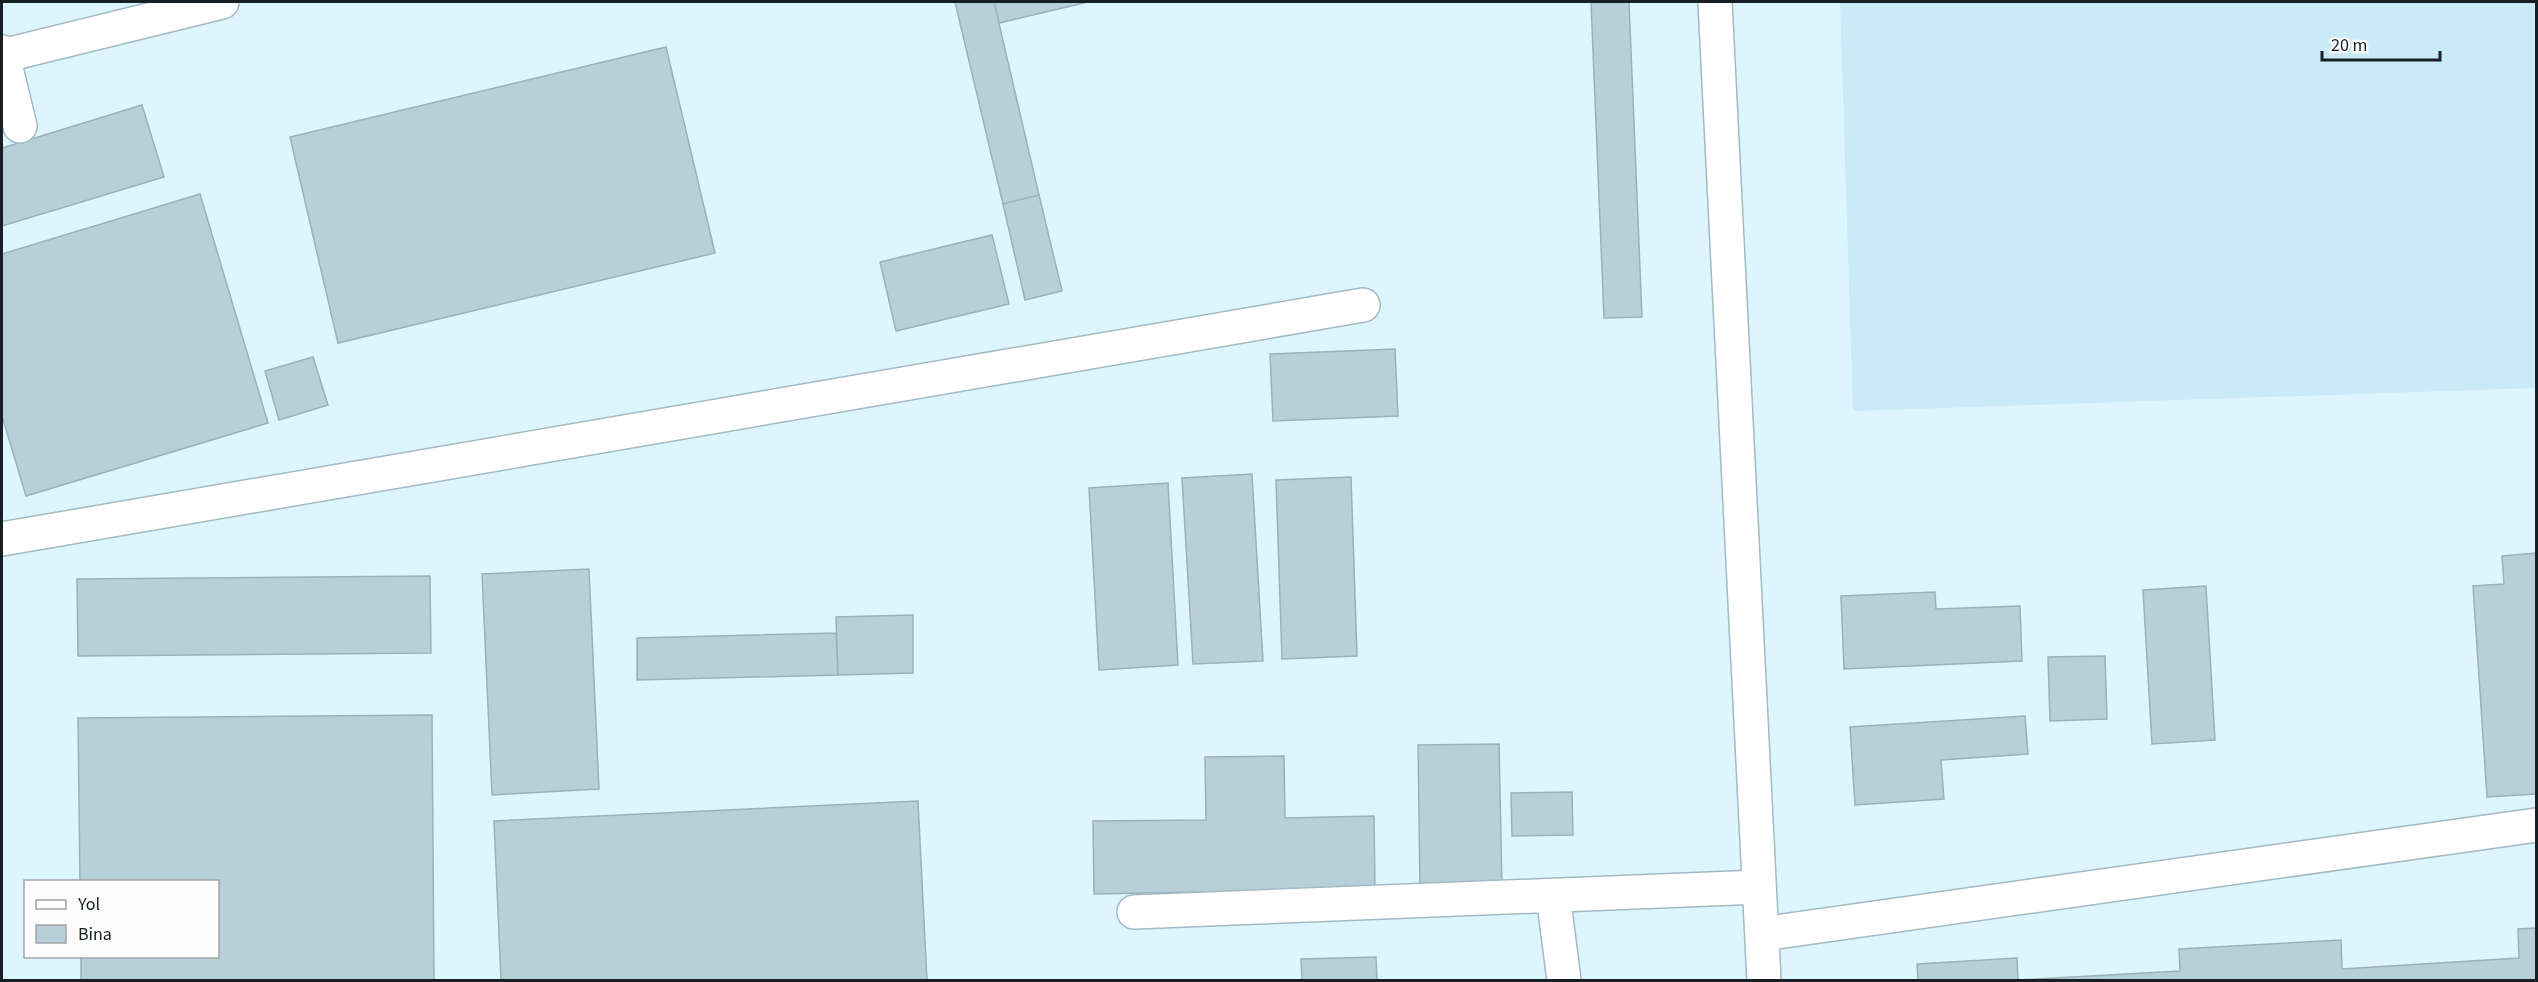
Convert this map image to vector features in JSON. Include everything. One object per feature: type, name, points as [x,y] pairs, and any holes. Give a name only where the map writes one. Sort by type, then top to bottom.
[{"type":"street","points":[[20,126],[2,54],[222,2]]},
{"type":"street","points":[[1715,2],[1764,981]]},
{"type":"street","points":[[2,539],[1363,305]]},
{"type":"street","points":[[1762,934],[2536,825]]},
{"type":"street","points":[[1134,912],[1759,887]]},
{"type":"street","points":[[1553,895],[1564,981]]},
{"type":"shaded area","points":[[1840,2],[2536,2],[2536,388],[1853,411]]},
{"type":"building","points":[[955,2],[994,2],[1039,195],[1003,204]]},
{"type":"building","points":[[994,2],[1088,2],[999,23]]},
{"type":"building","points":[[1591,2],[1629,2],[1642,317],[1604,318]]},
{"type":"building","points":[[666,47],[715,253],[338,343],[290,137]]},
{"type":"building","points":[[142,105],[164,177],[2,226],[2,148]]},
{"type":"building","points":[[200,194],[268,423],[26,496],[2,416],[2,254]]},
{"type":"building","points":[[1039,195],[1062,291],[1025,300],[1003,204]]},
{"type":"building","points":[[992,235],[1009,304],[896,331],[880,262]]},
{"type":"building","points":[[1395,349],[1398,416],[1273,421],[1270,354]]},
{"type":"building","points":[[313,357],[328,405],[279,420],[265,371]]},
{"type":"building","points":[[1252,474],[1263,661],[1193,664],[1182,478]]},
{"type":"building","points":[[1351,477],[1357,656],[1282,659],[1276,480]]},
{"type":"building","points":[[1168,483],[1178,665],[1099,670],[1089,488]]},
{"type":"building","points":[[2536,553],[2536,794],[2487,797],[2473,586],[2504,584],[2502,556]]},
{"type":"building","points":[[589,569],[599,789],[492,795],[482,574]]},
{"type":"building","points":[[430,576],[431,653],[78,656],[77,579]]},
{"type":"building","points":[[2206,586],[2215,740],[2152,744],[2143,590]]},
{"type":"building","points":[[1935,592],[1936,609],[2020,606],[2022,661],[1844,669],[1841,596]]},
{"type":"building","points":[[913,615],[913,673],[838,675],[836,617]]},
{"type":"building","points":[[836,633],[838,675],[637,680],[637,638]]},
{"type":"building","points":[[2105,656],[2107,719],[2050,721],[2048,657]]},
{"type":"building","points":[[432,715],[434,980],[81,980],[81,958],[219,958],[219,880],[80,880],[78,718]]},
{"type":"building","points":[[2025,716],[2028,754],[1941,760],[1944,799],[1855,805],[1850,727]]},
{"type":"building","points":[[1499,744],[1502,887],[1420,888],[1418,745]]},
{"type":"building","points":[[1284,756],[1285,818],[1374,816],[1375,889],[1094,894],[1093,821],[1206,820],[1205,757]]},
{"type":"building","points":[[1572,792],[1573,835],[1512,836],[1511,793]]},
{"type":"building","points":[[918,801],[927,980],[501,980],[494,821]]},
{"type":"building","points":[[2536,928],[2536,980],[2018,980],[2180,971],[2179,949],[2341,940],[2342,969],[2519,958],[2518,929]]},
{"type":"building","points":[[1376,957],[1377,980],[1302,980],[1301,959]]},
{"type":"building","points":[[2017,958],[2018,980],[1918,980],[1917,964]]}]
